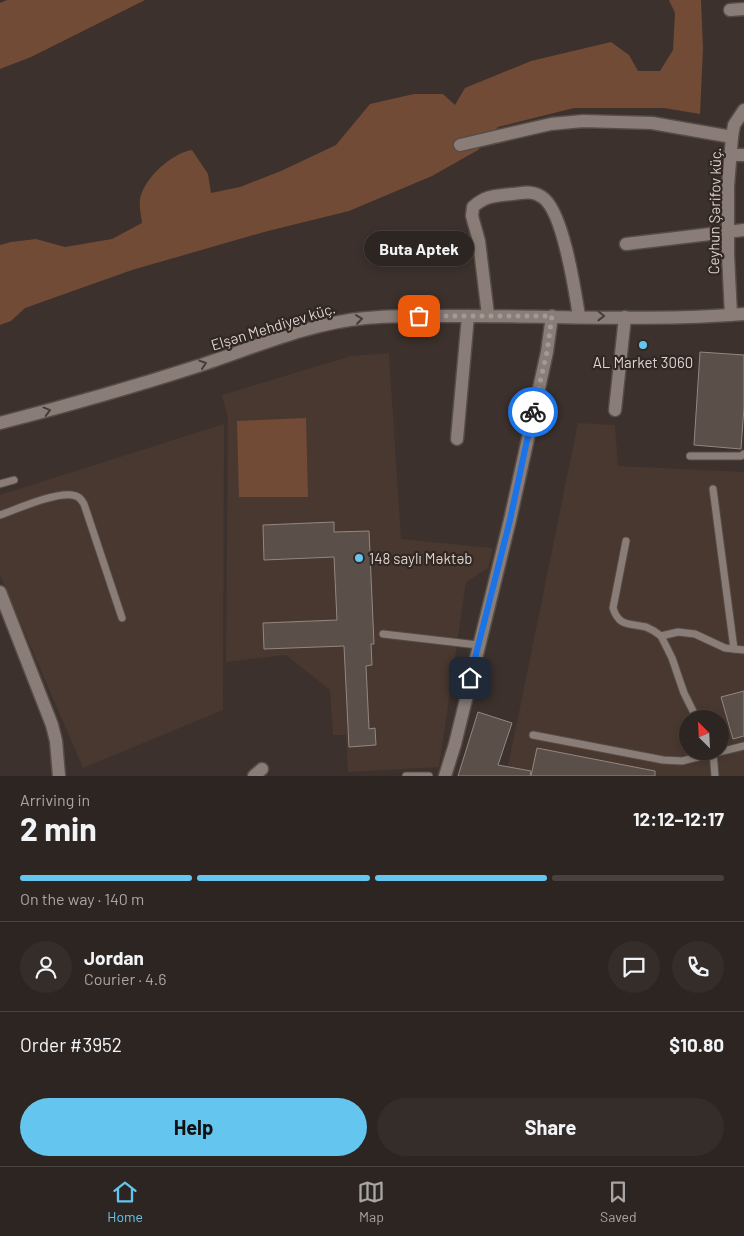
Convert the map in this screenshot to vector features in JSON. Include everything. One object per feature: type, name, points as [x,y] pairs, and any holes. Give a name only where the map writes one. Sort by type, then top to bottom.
[{"type":"street","points":[[730,10],[744,9]]},
{"type":"street","name":"Ceyhun Şərifov küç.","points":[[738,314],[728,232],[732,137],[734,125],[744,110]]},
{"type":"street","points":[[460,145],[552,124],[583,121],[652,123],[732,137]]},
{"type":"street","points":[[731,155],[744,155]]},
{"type":"street","points":[[488,315],[480,241],[472,216],[473,207],[481,200],[489,197],[531,192],[543,197],[553,209],[571,269],[579,316]]},
{"type":"street","points":[[626,244],[744,230]]},
{"type":"street","name":"Elşən Mehdiyev küç.","points":[[0,424],[103,395],[333,323],[376,317],[488,315],[662,318],[738,314]]},
{"type":"street","points":[[457,438],[468,316]]},
{"type":"street","points":[[445,776],[455,744],[510,520],[547,352],[552,316]]},
{"type":"street","points":[[615,410],[624,317]]},
{"type":"street","points":[[0,592],[52,725],[56,741],[59,776]]},
{"type":"lane","points":[[690,456],[741,456],[744,454]]},
{"type":"lane","points":[[0,484],[14,480]]},
{"type":"lane","points":[[713,489],[734,649]]},
{"type":"lane","points":[[0,515],[59,495],[71,494],[79,497],[84,504],[122,618]]},
{"type":"lane","points":[[626,541],[613,608],[616,618],[623,623],[649,628],[661,636],[672,658],[684,693],[692,710]]},
{"type":"lane","points":[[661,636],[678,632],[695,634],[725,648],[744,650]]},
{"type":"lane","points":[[383,634],[478,645]]},
{"type":"lane","points":[[533,735],[663,760],[686,760]]},
{"type":"lane","points":[[729,749],[744,746]]},
{"type":"lane","points":[[714,760],[715,776]]},
{"type":"lane","points":[[406,776],[429,776]]},
{"type":"shaded area","points":[[7,0],[145,0],[31,57],[0,69],[0,3]]},
{"type":"shaded area","points":[[669,0],[701,0],[703,48],[700,114],[664,108],[574,108],[498,127],[478,150],[432,176],[349,211],[264,232],[132,270],[25,308],[11,321],[0,325],[0,245],[36,239],[65,247],[112,239],[142,223],[140,199],[147,183],[168,161],[184,152],[192,150],[208,174],[211,193],[240,187],[281,171],[336,145],[370,104],[414,94],[443,94],[455,105],[465,88],[531,61],[611,42],[629,55],[638,71],[660,71],[673,50],[675,13]]},
{"type":"shaded area","name":"148 saylı Məktəb","points":[[389,353],[401,539],[493,548],[488,568],[466,582],[439,767],[348,772],[346,735],[333,735],[330,690],[286,655],[226,662],[228,418],[222,395],[351,356]]},
{"type":"shaded area","points":[[306,418],[308,497],[239,497],[237,421]]},
{"type":"shaded area","points":[[578,423],[615,425],[618,466],[744,472],[744,776],[506,776]]},
{"type":"shaded area","points":[[224,424],[223,710],[83,768],[0,575],[0,495]]},
{"type":"building","points":[[700,352],[744,355],[744,407],[741,449],[694,445]]},
{"type":"building","points":[[334,522],[334,532],[369,531],[374,644],[371,644],[372,665],[366,666],[369,729],[375,728],[376,745],[349,747],[344,646],[264,649],[263,623],[337,620],[334,557],[264,560],[263,525]]},
{"type":"building","points":[[744,691],[744,736],[733,739],[729,725],[729,710],[725,710],[721,697]]},
{"type":"building","points":[[478,712],[512,723],[498,765],[531,771],[530,776],[458,776]]},
{"type":"building","points":[[537,748],[655,771],[655,776],[531,776]]},
{"type":"way so far","points":[[419,316],[552,316],[547,352],[533,412]]},
{"type":"place","name":"Buta Aptek","points":[[419,316]]},
{"type":"place","name":"AL Market 3060","points":[[643,345]]},
{"type":"place","name":"148 saylı Məktəb","points":[[359,558]]},
{"type":"route","points":[[470,678],[510,520],[533,412]]}]
